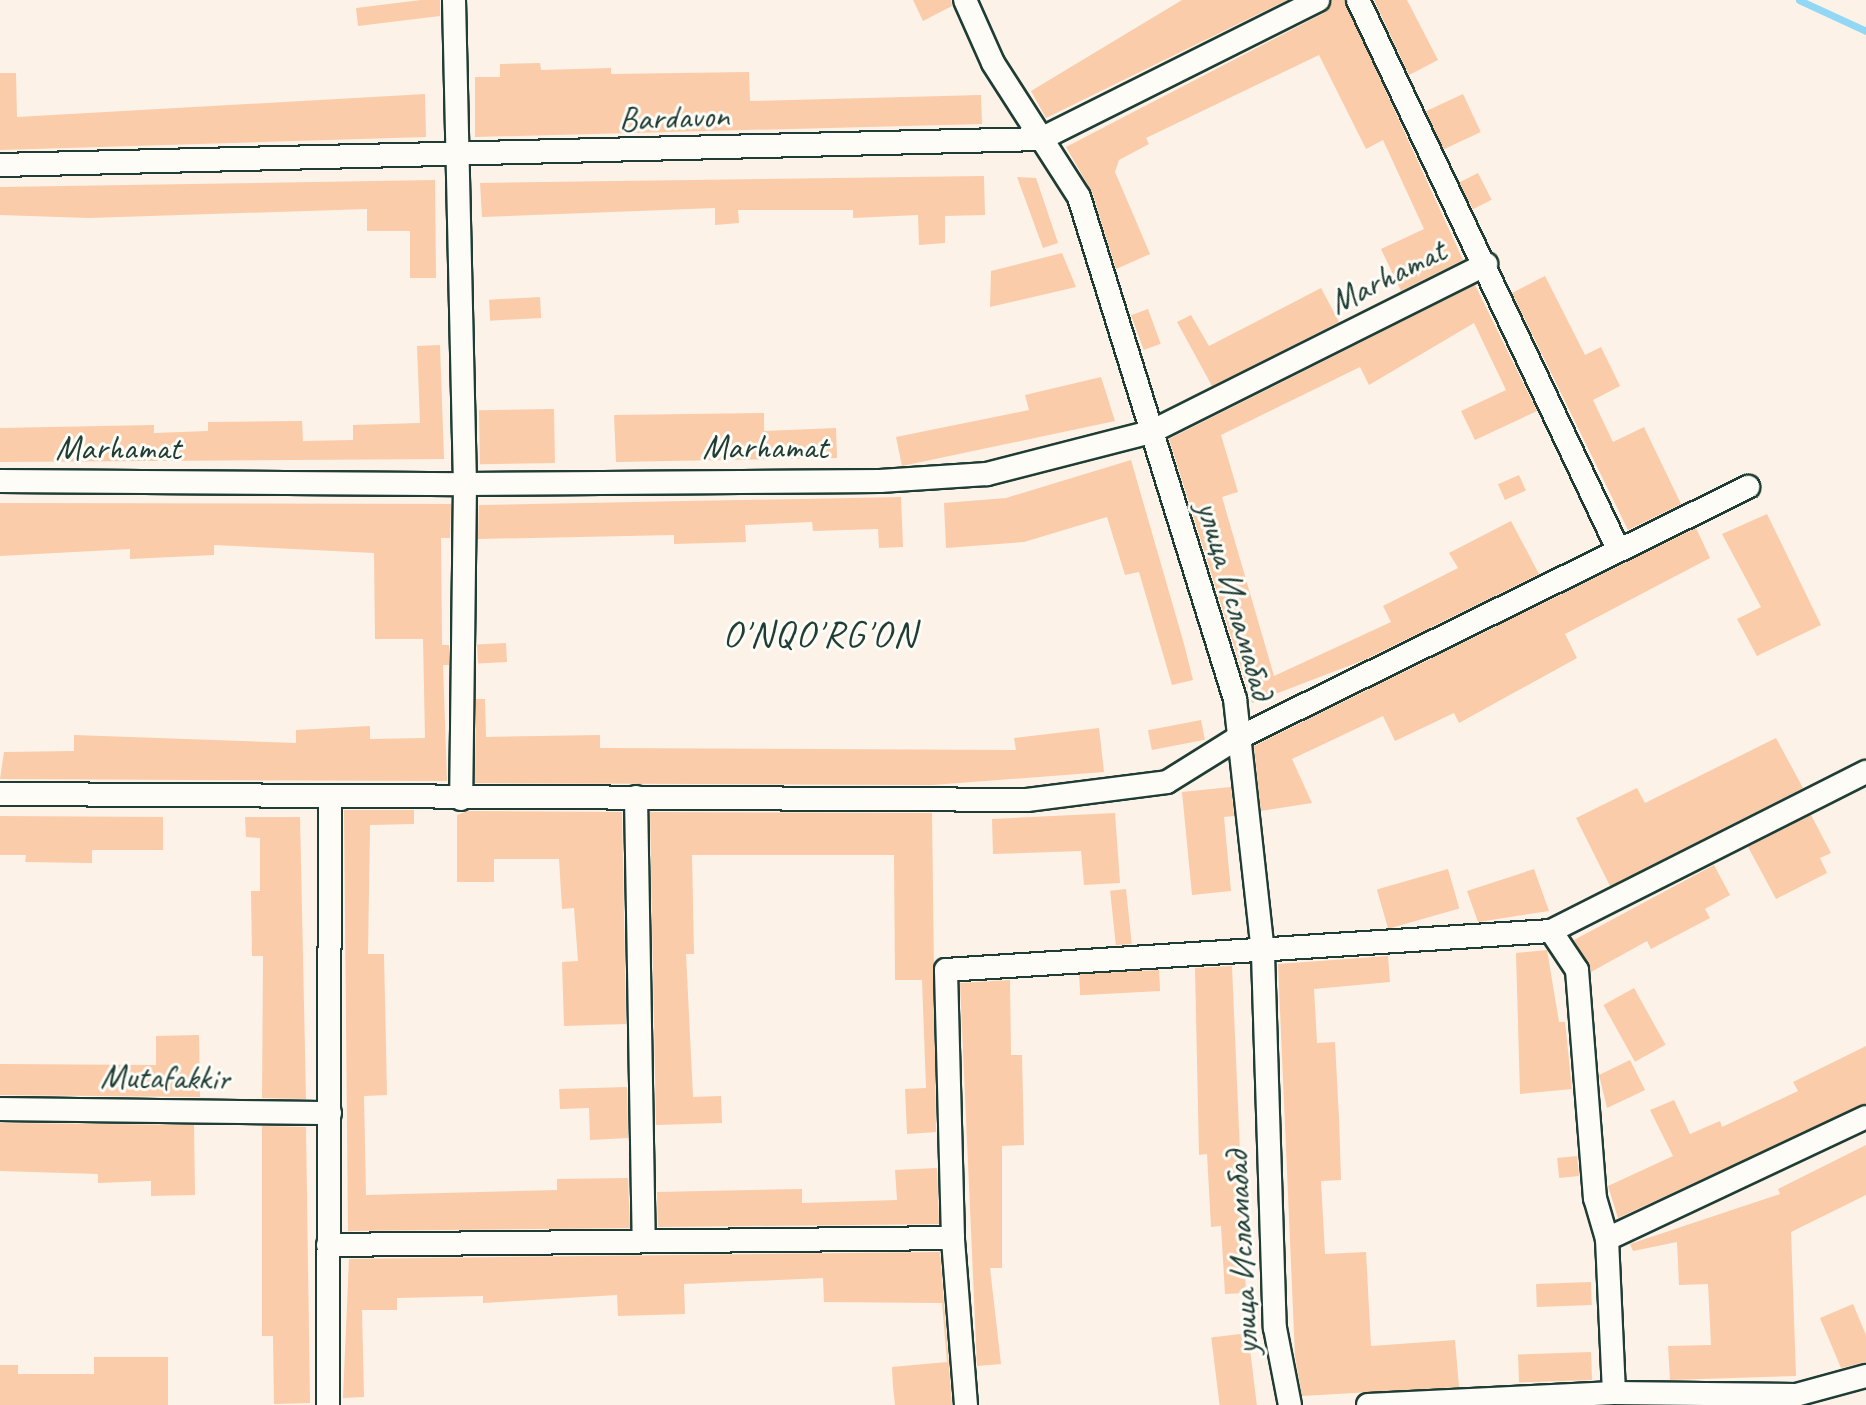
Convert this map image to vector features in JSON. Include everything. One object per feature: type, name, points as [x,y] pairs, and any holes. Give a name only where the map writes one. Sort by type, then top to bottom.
[{"type":"street","points":[[454,0],[454,158],[465,484],[461,799]]},
{"type":"street","name":"улица Исламабад","points":[[965,0],[993,63],[1079,197],[1235,699],[1236,739],[1263,954],[1275,1328],[1290,1405]]},
{"type":"street","name":"Bardavon","points":[[0,165],[454,158],[1041,139],[1318,0]]},
{"type":"street","points":[[1358,0],[1486,264],[1618,549]]},
{"type":"street","name":"Marhamat","points":[[0,481],[465,484],[880,481],[987,474],[1151,432],[1486,264]]},
{"type":"street","points":[[0,794],[1027,800],[1167,782],[1236,739],[1748,487]]},
{"type":"street","points":[[966,1405],[953,1238],[946,970],[1263,954],[1551,931],[1866,772]]},
{"type":"street","points":[[636,797],[644,1241]]},
{"type":"street","points":[[328,1405],[330,798]]},
{"type":"street","points":[[1551,931],[1577,970],[1595,1198],[1607,1239],[1614,1393]]},
{"type":"street","name":"Mutafakkir","points":[[0,1109],[330,1113]]},
{"type":"street","points":[[1607,1239],[1866,1117]]},
{"type":"street","points":[[328,1245],[953,1238]]},
{"type":"street","points":[[1368,1405],[1614,1393],[1796,1395],[1866,1376]]},
{"type":"building","points":[[440,0],[440,16],[358,26],[356,8]]},
{"type":"building","points":[[913,0],[951,0],[952,6],[923,21]]},
{"type":"building","points":[[1182,0],[1287,0],[1046,118],[1031,91]]},
{"type":"building","points":[[1332,0],[1344,0],[1463,260],[1401,291],[1381,249],[1424,229],[1383,140],[1366,149],[1319,55],[1146,138],[1149,144],[1119,160],[1115,172],[1150,254],[1116,269],[1092,192],[1066,147],[1324,13]]},
{"type":"building","points":[[1374,0],[1407,0],[1438,60],[1409,75]]},
{"type":"building","points":[[540,63],[541,70],[611,68],[611,74],[749,72],[750,101],[981,95],[982,124],[475,137],[475,77],[500,77],[500,64]]},
{"type":"building","points":[[0,73],[16,73],[17,117],[425,94],[426,137],[0,150]]},
{"type":"building","points":[[1463,94],[1481,132],[1444,149],[1426,111]]},
{"type":"building","points":[[1478,173],[1492,200],[1473,209],[1459,183]]},
{"type":"building","points":[[984,176],[985,215],[945,216],[945,243],[919,245],[918,215],[853,218],[853,210],[738,210],[739,223],[715,225],[715,208],[482,217],[480,183]]},
{"type":"building","points":[[1017,177],[1036,178],[1058,243],[1043,248]]},
{"type":"building","points":[[435,180],[436,278],[410,278],[410,231],[367,231],[367,209],[89,218],[0,215],[0,187]]},
{"type":"building","points":[[1062,253],[1076,287],[990,307],[991,271]]},
{"type":"building","points":[[1545,276],[1585,355],[1601,347],[1620,386],[1593,400],[1613,442],[1644,427],[1681,504],[1628,530],[1512,293]]},
{"type":"building","points":[[1475,285],[1537,411],[1475,440],[1461,411],[1506,390],[1474,323],[1369,385],[1360,367],[1221,435],[1238,492],[1222,497],[1274,676],[1391,622],[1383,606],[1458,568],[1449,553],[1511,521],[1539,574],[1364,660],[1252,703],[1169,439]]},
{"type":"building","points":[[1321,288],[1339,322],[1212,386],[1177,322],[1191,315],[1209,346]]},
{"type":"building","points":[[540,297],[541,318],[490,321],[489,300]]},
{"type":"building","points":[[1148,309],[1161,344],[1144,350],[1131,315]]},
{"type":"building","points":[[440,345],[444,459],[0,462],[0,428],[154,425],[154,433],[208,431],[208,422],[302,421],[303,441],[353,440],[353,425],[420,423],[417,346]]},
{"type":"building","points":[[1101,377],[1115,421],[902,466],[896,437],[1029,410],[1025,395]]},
{"type":"building","points":[[554,409],[555,463],[480,464],[479,410]]},
{"type":"building","points":[[764,413],[764,431],[836,428],[837,458],[616,462],[614,415]]},
{"type":"building","points":[[1131,460],[1193,680],[1172,685],[1139,572],[1125,575],[1107,517],[1024,542],[946,548],[944,503],[1006,498]]},
{"type":"building","points":[[1519,475],[1526,491],[1505,500],[1498,484]]},
{"type":"building","points":[[901,497],[903,547],[879,548],[878,529],[813,531],[812,522],[745,525],[746,542],[674,544],[674,535],[478,539],[479,505]]},
{"type":"building","points":[[0,503],[451,504],[450,538],[441,538],[442,645],[449,645],[449,665],[443,665],[447,781],[0,779],[4,752],[74,751],[74,735],[296,743],[296,730],[370,726],[370,739],[425,738],[423,639],[375,639],[374,553],[214,545],[214,555],[130,559],[130,549],[0,556]]},
{"type":"building","points":[[1767,514],[1821,625],[1757,656],[1737,619],[1761,607],[1722,534]]},
{"type":"building","points":[[1696,528],[1710,558],[1565,634],[1577,658],[1459,723],[1454,713],[1395,741],[1383,716],[1292,759],[1312,803],[1261,811],[1254,746]]},
{"type":"building","points":[[506,643],[507,662],[478,663],[477,645]]},
{"type":"building","points":[[476,699],[485,699],[486,737],[600,735],[600,748],[1016,750],[1014,738],[1099,728],[1104,772],[932,785],[475,783]]},
{"type":"building","points":[[1201,720],[1205,740],[1152,750],[1148,730]]},
{"type":"building","points":[[1776,738],[1803,788],[1610,886],[1576,818],[1637,788],[1645,803]]},
{"type":"building","points":[[1231,787],[1234,816],[1224,817],[1231,891],[1192,895],[1182,792]]},
{"type":"building","points":[[344,810],[414,810],[414,824],[370,825],[368,954],[384,954],[387,1095],[364,1096],[366,1195],[557,1190],[557,1179],[628,1178],[630,1228],[348,1231]]},
{"type":"building","points":[[468,811],[622,812],[626,1024],[564,1026],[562,962],[578,961],[574,908],[562,909],[559,859],[494,859],[494,882],[457,882],[457,815]]},
{"type":"building","points":[[650,812],[932,813],[936,1132],[907,1134],[905,1089],[926,1088],[922,980],[895,980],[894,855],[692,855],[694,954],[686,954],[693,1097],[721,1096],[722,1123],[656,1125]]},
{"type":"building","points":[[1115,813],[1120,883],[1084,885],[1081,851],[993,854],[992,819]]},
{"type":"building","points":[[1811,815],[1831,853],[1820,858],[1827,873],[1776,899],[1748,847]]},
{"type":"building","points":[[0,816],[163,817],[163,850],[92,850],[92,863],[25,862],[26,855],[0,855]]},
{"type":"building","points":[[245,817],[300,817],[306,1099],[262,1098],[263,956],[252,956],[251,891],[260,891],[260,838],[246,837]]},
{"type":"building","points":[[1714,865],[1730,895],[1705,909],[1710,918],[1651,949],[1647,941],[1591,972],[1574,940]]},
{"type":"building","points":[[1448,869],[1459,908],[1388,929],[1377,889]]},
{"type":"building","points":[[1534,869],[1549,911],[1478,922],[1467,891]]},
{"type":"building","points":[[1126,889],[1132,944],[1116,945],[1110,891]]},
{"type":"building","points":[[1547,950],[1559,1022],[1565,1022],[1572,1089],[1520,1094],[1516,953]]},
{"type":"building","points":[[1388,956],[1390,982],[1314,989],[1317,1043],[1335,1042],[1339,1118],[1341,1180],[1321,1181],[1325,1254],[1366,1252],[1371,1346],[1455,1340],[1459,1387],[1302,1396],[1295,1356],[1278,964]]},
{"type":"building","points":[[1232,966],[1246,1293],[1225,1294],[1221,1226],[1211,1227],[1207,1154],[1199,1155],[1195,968]]},
{"type":"building","points":[[1159,970],[1160,991],[1080,995],[1079,974]]},
{"type":"building","points":[[1010,980],[1011,1055],[1022,1055],[1024,1145],[1002,1146],[1002,1268],[990,1268],[1001,1364],[977,1366],[960,983]]},
{"type":"building","points":[[1634,988],[1666,1045],[1635,1062],[1603,1005]]},
{"type":"building","points":[[199,1035],[200,1097],[0,1095],[0,1064],[156,1065],[156,1036]]},
{"type":"building","points":[[1866,1046],[1866,1103],[1618,1218],[1608,1186],[1673,1156],[1650,1110],[1674,1100],[1690,1134],[1720,1121],[1722,1127],[1798,1091],[1793,1082]]},
{"type":"building","points":[[1630,1060],[1645,1090],[1607,1108],[1599,1075]]},
{"type":"building","points":[[627,1087],[628,1138],[590,1140],[589,1108],[560,1109],[559,1089]]},
{"type":"building","points":[[0,1123],[194,1125],[195,1195],[151,1196],[151,1181],[98,1183],[98,1174],[0,1171]]},
{"type":"building","points":[[262,1126],[306,1127],[310,1403],[274,1404],[273,1336],[262,1336]]},
{"type":"building","points":[[1866,1145],[1866,1195],[1791,1232],[1796,1376],[1670,1380],[1668,1346],[1711,1345],[1708,1284],[1679,1285],[1677,1242],[1633,1251],[1630,1244],[1780,1194],[1778,1189]]},
{"type":"building","points":[[1577,1156],[1579,1176],[1559,1178],[1557,1158]]},
{"type":"building","points":[[937,1168],[939,1224],[658,1227],[657,1192],[802,1189],[802,1203],[897,1200],[895,1170]]},
{"type":"building","points":[[940,1252],[952,1405],[895,1405],[893,1387],[892,1367],[947,1362],[942,1303],[824,1302],[823,1278],[684,1284],[685,1314],[618,1316],[617,1295],[483,1303],[483,1296],[397,1298],[397,1310],[362,1310],[364,1397],[343,1398],[349,1259]]},
{"type":"building","points":[[1591,1282],[1592,1305],[1537,1307],[1536,1284]]},
{"type":"building","points":[[1853,1304],[1866,1335],[1866,1362],[1841,1368],[1820,1318]]},
{"type":"building","points":[[1248,1333],[1257,1405],[1220,1405],[1211,1338]]},
{"type":"building","points":[[1591,1352],[1592,1380],[1519,1383],[1518,1355]]},
{"type":"building","points":[[94,1357],[168,1357],[168,1405],[0,1405],[0,1365],[18,1365],[18,1374],[94,1374]]},
{"type":"waterway","points":[[1799,0],[1866,31]]},
{"type":"district","name":"O'NQO'RG'ON","points":[[820,634]]}]
